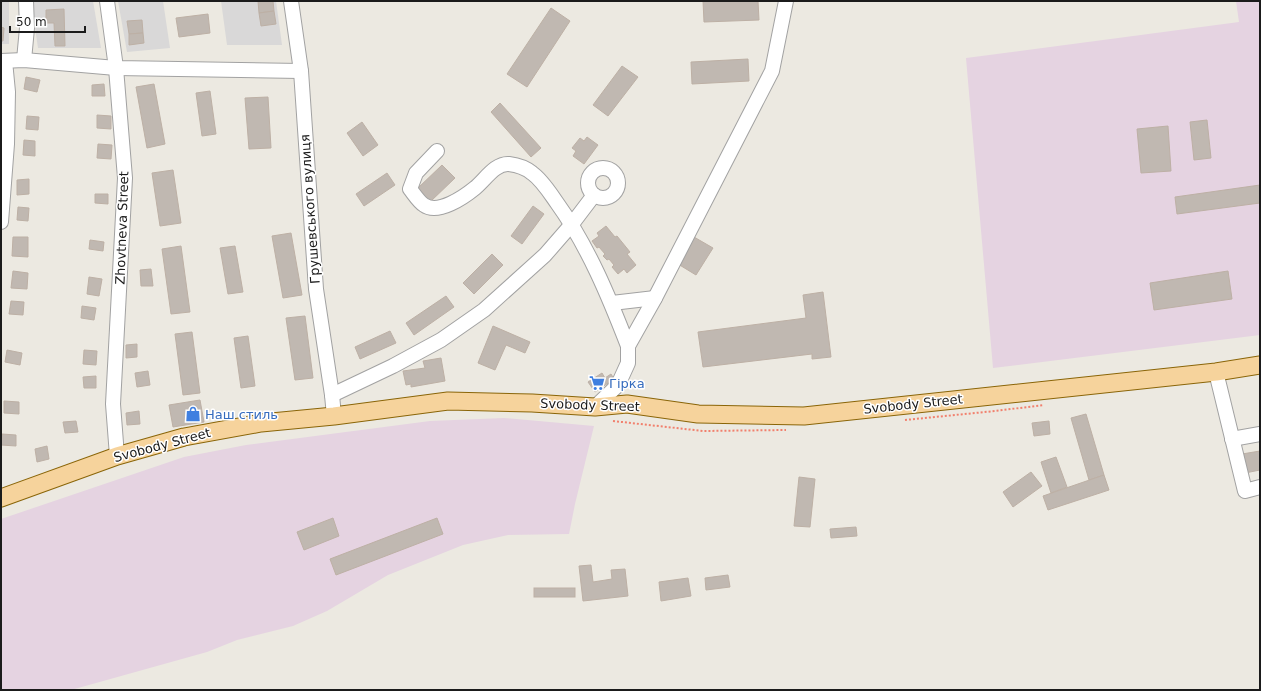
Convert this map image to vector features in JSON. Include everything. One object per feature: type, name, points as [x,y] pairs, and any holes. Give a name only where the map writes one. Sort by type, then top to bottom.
[{"type":"main road","name":"Svobody Street","points":[[1,498],[117,456],[192,436],[261,423],[334,416],[448,401],[532,403],[595,407],[627,404],[698,414],[804,416],[1216,372],[1260,365]]},
{"type":"street","points":[[24,60],[27,28],[26,1]]},
{"type":"street","name":"Zhovtneva Street","points":[[107,1],[116,68],[125,178],[113,404],[117,456]]},
{"type":"street","name":"Грушевського вулиця","points":[[291,1],[301,71],[316,289],[334,416]]},
{"type":"street","points":[[628,346],[655,298],[772,71],[786,1]]},
{"type":"street","points":[[1,222],[7,137],[8,92],[3,61],[24,60],[116,68],[301,71]]},
{"type":"street","points":[[437,152],[416,173],[410,189],[424,206],[434,208],[447,206],[476,188],[497,167],[507,164],[520,166],[532,172],[546,188],[572,224],[612,303],[628,346],[628,363],[618,385],[595,407]]},
{"type":"street","points":[[332,395],[393,366],[441,340],[484,310],[545,255],[572,224],[594,195]]},
{"type":"street","points":[[612,303],[655,298]]},
{"type":"street","points":[[1216,372],[1245,491],[1260,487]]},
{"type":"street","points":[[1232,439],[1260,434]]},
{"type":"shaded area","points":[[1,1],[9,1],[9,44],[1,44]]},
{"type":"shaded area","points":[[31,1],[93,1],[101,48],[38,48]]},
{"type":"shaded area","points":[[118,1],[163,1],[170,48],[127,52]]},
{"type":"shaded area","points":[[221,1],[276,1],[282,45],[227,45]]},
{"type":"shaded area","points":[[1236,1],[1260,1],[1260,335],[993,368],[966,58],[1239,22]]},
{"type":"shaded area","points":[[504,418],[594,426],[569,534],[508,535],[463,545],[388,575],[327,611],[293,626],[237,640],[207,652],[71,690],[1,690],[1,519],[184,457],[246,445],[430,421]]},
{"type":"building","points":[[258,1],[273,1],[274,11],[259,13]]},
{"type":"building","points":[[703,1],[758,1],[759,20],[704,22]]},
{"type":"building","points":[[551,8],[570,21],[527,87],[507,74]]},
{"type":"building","points":[[64,9],[65,46],[55,46],[54,23],[46,23],[46,10]]},
{"type":"building","points":[[274,11],[276,24],[261,26],[259,13]]},
{"type":"building","points":[[208,14],[210,33],[179,37],[176,18]]},
{"type":"building","points":[[142,20],[143,33],[129,34],[127,21]]},
{"type":"building","points":[[1,27],[4,28],[3,41],[1,41]]},
{"type":"building","points":[[143,33],[144,43],[129,45],[129,34]]},
{"type":"building","points":[[748,59],[749,81],[692,84],[691,62]]},
{"type":"building","points":[[622,66],[638,77],[608,116],[593,105]]},
{"type":"building","points":[[26,77],[40,80],[37,92],[24,89]]},
{"type":"building","points":[[104,84],[105,96],[92,96],[92,85]]},
{"type":"building","points":[[154,84],[165,144],[147,148],[136,87]]},
{"type":"building","points":[[210,91],[216,134],[202,136],[196,93]]},
{"type":"building","points":[[268,97],[271,148],[249,149],[245,98]]},
{"type":"building","points":[[500,103],[541,148],[531,157],[491,112]]},
{"type":"building","points":[[97,115],[111,116],[111,129],[97,128]]},
{"type":"building","points":[[27,116],[39,117],[38,130],[26,129]]},
{"type":"building","points":[[1207,120],[1211,158],[1194,160],[1190,122]]},
{"type":"building","points":[[362,122],[378,145],[363,156],[347,133]]},
{"type":"building","points":[[1168,126],[1171,171],[1141,173],[1137,129]]},
{"type":"building","points":[[587,137],[598,145],[584,164],[573,156],[576,151],[572,148],[580,138],[584,141]]},
{"type":"building","points":[[24,140],[35,141],[35,156],[23,155]]},
{"type":"building","points":[[98,144],[112,145],[111,159],[97,158]]},
{"type":"building","points":[[442,165],[455,178],[430,202],[418,188]]},
{"type":"building","points":[[173,170],[181,223],[160,226],[152,173]]},
{"type":"building","points":[[387,173],[395,185],[364,206],[356,194]]},
{"type":"building","points":[[29,179],[29,194],[17,195],[17,180]]},
{"type":"building","points":[[1260,185],[1260,203],[1177,214],[1175,197]]},
{"type":"building","points":[[95,194],[108,194],[108,204],[95,203]]},
{"type":"building","points":[[533,206],[544,214],[522,244],[511,236]]},
{"type":"building","points":[[18,207],[29,208],[28,221],[17,220]]},
{"type":"building","points":[[606,226],[615,237],[617,236],[630,252],[627,254],[636,265],[627,273],[624,269],[618,274],[612,267],[614,265],[609,259],[607,260],[603,256],[605,254],[599,247],[597,248],[592,241],[599,236],[597,233]]},
{"type":"building","points":[[291,233],[302,295],[283,298],[272,236]]},
{"type":"building","points":[[13,237],[28,237],[28,257],[12,256]]},
{"type":"building","points":[[694,237],[713,248],[696,275],[678,264]]},
{"type":"building","points":[[90,240],[104,242],[103,251],[89,249]]},
{"type":"building","points":[[181,246],[190,312],[171,314],[162,249]]},
{"type":"building","points":[[235,246],[243,292],[228,294],[220,248]]},
{"type":"building","points":[[492,254],[503,265],[474,294],[463,283]]},
{"type":"building","points":[[151,269],[153,286],[141,286],[140,270]]},
{"type":"building","points":[[13,271],[28,273],[27,289],[11,288]]},
{"type":"building","points":[[1228,271],[1232,299],[1154,310],[1150,283]]},
{"type":"building","points":[[89,277],[102,279],[99,296],[87,294]]},
{"type":"building","points":[[823,292],[831,357],[812,359],[812,354],[703,367],[698,332],[806,318],[803,295]]},
{"type":"building","points":[[446,296],[454,307],[414,335],[406,323]]},
{"type":"building","points":[[11,301],[24,302],[23,315],[9,314]]},
{"type":"building","points":[[82,306],[96,308],[94,320],[81,318]]},
{"type":"building","points":[[305,316],[313,378],[295,380],[286,318]]},
{"type":"building","points":[[493,326],[530,342],[525,353],[506,345],[495,370],[478,363]]},
{"type":"building","points":[[390,331],[396,343],[360,359],[355,347]]},
{"type":"building","points":[[192,332],[200,393],[183,395],[175,334]]},
{"type":"building","points":[[248,336],[255,386],[241,388],[234,338]]},
{"type":"building","points":[[137,344],[137,357],[126,358],[126,345]]},
{"type":"building","points":[[7,350],[22,353],[20,365],[5,362]]},
{"type":"building","points":[[84,350],[97,351],[96,365],[83,364]]},
{"type":"building","points":[[441,358],[445,381],[411,387],[411,384],[406,385],[403,371],[425,368],[423,361]]},
{"type":"building","points":[[148,371],[150,385],[137,387],[135,373]]},
{"type":"building","points":[[602,373],[605,378],[611,374],[614,379],[595,392],[588,382]]},
{"type":"building","points":[[96,376],[96,388],[84,388],[83,377]]},
{"type":"building","points":[[200,400],[204,422],[173,427],[169,405]]},
{"type":"building","points":[[4,401],[19,402],[19,414],[4,413]]},
{"type":"building","points":[[139,411],[140,424],[127,425],[126,413]]},
{"type":"building","points":[[1086,414],[1104,475],[1089,480],[1071,418]]},
{"type":"building","points":[[76,421],[78,432],[65,433],[63,422]]},
{"type":"building","points":[[1049,421],[1050,434],[1034,436],[1032,423]]},
{"type":"building","points":[[2,434],[16,435],[16,446],[1,445]]},
{"type":"building","points":[[47,446],[49,459],[37,462],[35,449]]},
{"type":"building","points":[[1260,451],[1260,470],[1245,473],[1242,454]]},
{"type":"building","points":[[1056,457],[1067,487],[1051,493],[1041,462]]},
{"type":"building","points":[[1031,472],[1042,486],[1013,507],[1003,492]]},
{"type":"building","points":[[1104,475],[1109,490],[1048,510],[1043,496]]},
{"type":"building","points":[[799,477],[815,479],[810,527],[794,526]]},
{"type":"building","points":[[333,518],[339,536],[304,550],[297,532]]},
{"type":"building","points":[[437,518],[443,534],[336,575],[330,559]]},
{"type":"building","points":[[856,527],[857,536],[831,538],[830,529]]},
{"type":"building","points":[[591,565],[593,582],[612,579],[611,570],[625,569],[628,596],[583,601],[579,566]]},
{"type":"building","points":[[728,575],[730,587],[706,590],[705,578]]},
{"type":"building","points":[[688,578],[691,596],[661,601],[659,582]]},
{"type":"building","points":[[534,588],[575,588],[575,597],[534,597]]},
{"type":"place","name":"Гірка","points":[[597,383]]},
{"type":"place","name":"Наш стиль","points":[[193,414]]}]
